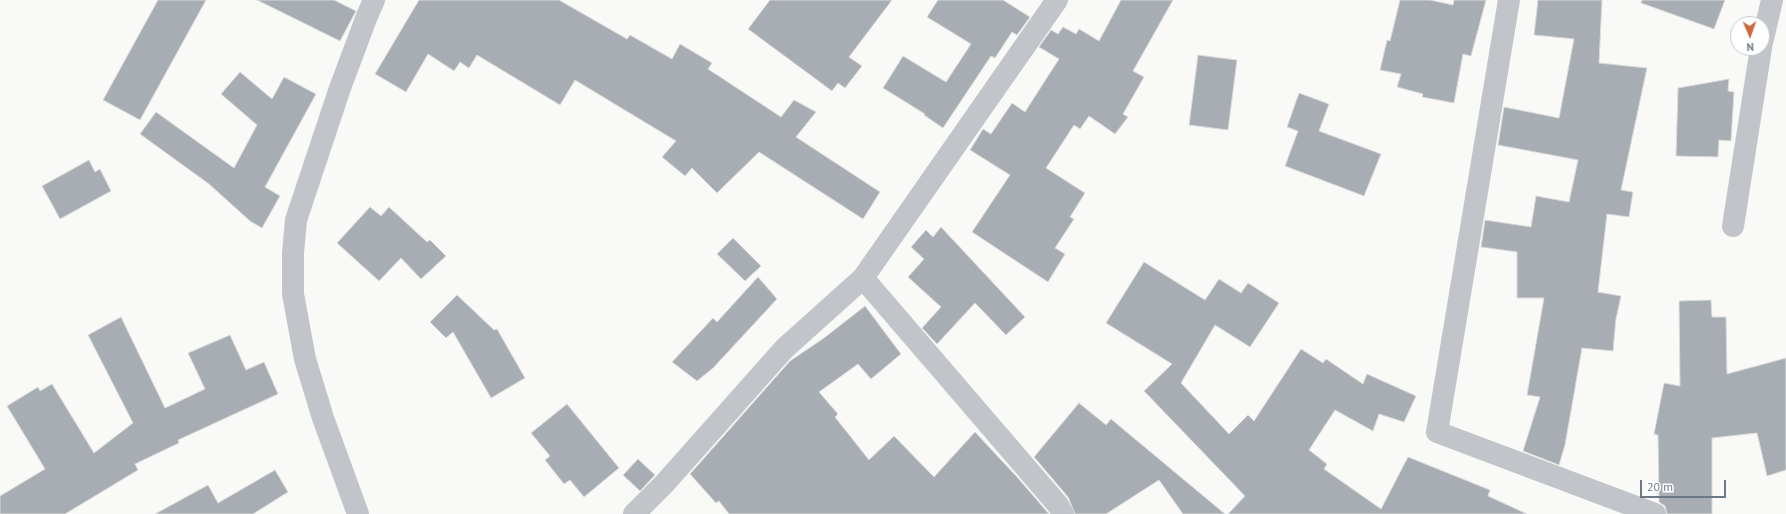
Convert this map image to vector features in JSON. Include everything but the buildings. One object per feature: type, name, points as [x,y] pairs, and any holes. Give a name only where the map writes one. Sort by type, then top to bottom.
[{"type":"street","points":[[358,514],[305,358],[293,294],[293,252],[296,220],[340,88],[374,0]]},
{"type":"street","points":[[634,514],[665,483],[784,349],[863,278],[1057,0]]},
{"type":"street","points":[[1509,0],[1437,432],[1655,514]]},
{"type":"street","points":[[1768,16],[1772,0]]},
{"type":"street","points":[[1733,226],[1760,56]]},
{"type":"street","points":[[863,278],[1058,505],[1063,514]]}]
